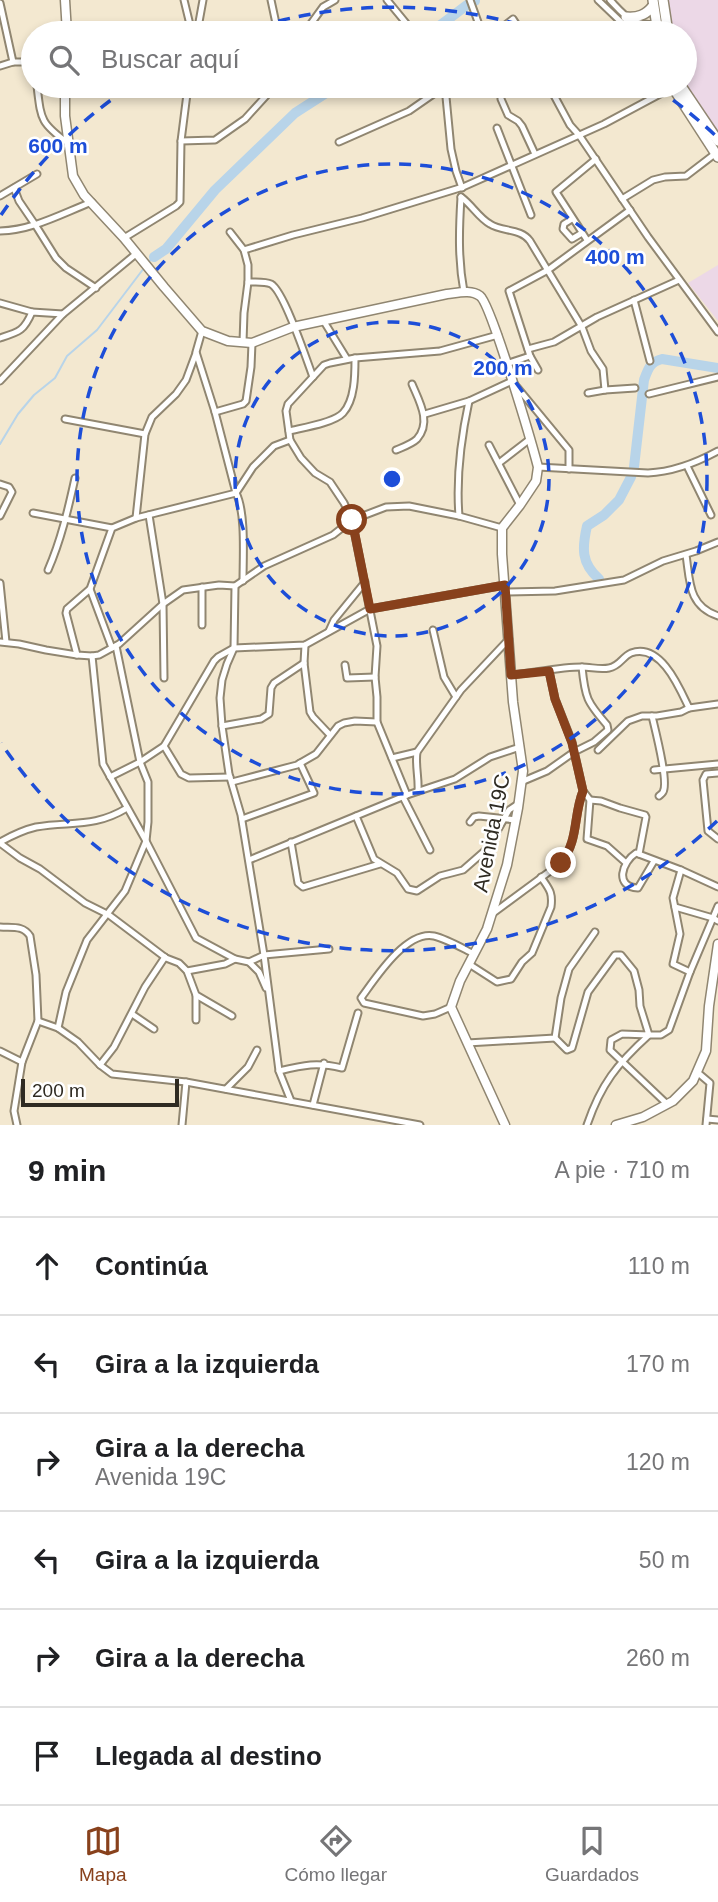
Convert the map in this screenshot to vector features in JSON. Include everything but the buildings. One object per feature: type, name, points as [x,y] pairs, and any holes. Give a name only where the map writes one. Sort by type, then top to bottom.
[{"type":"main road","points":[[661,21],[663,0]]},
{"type":"main road","points":[[653,3],[658,21]]},
{"type":"main road","points":[[626,17],[635,18],[645,14],[653,3]]},
{"type":"main road","points":[[683,98],[716,148]]},
{"type":"street","points":[[65,0],[66,21]]},
{"type":"street","points":[[197,21],[203,0]]},
{"type":"street","points":[[271,0],[275,21]]},
{"type":"street","points":[[313,21],[323,7],[335,0]]},
{"type":"street","points":[[387,0],[404,21]]},
{"type":"street","points":[[470,0],[478,21]]},
{"type":"street","points":[[598,0],[620,21]]},
{"type":"street","points":[[610,0],[632,21]]},
{"type":"street","points":[[185,1],[191,21]]},
{"type":"street","points":[[0,4],[13,62]]},
{"type":"street","points":[[0,66],[21,62]]},
{"type":"street","points":[[38,98],[44,123],[68,143]]},
{"type":"street","points":[[0,583],[3,642],[92,656],[114,647],[183,590],[219,585],[235,586],[264,566],[333,536],[352,520],[386,507],[409,506],[502,528],[536,481],[538,467],[498,335],[484,300],[475,293],[464,292],[323,320],[293,327],[248,343],[229,341],[202,331],[124,237],[84,195],[73,176],[65,98]]},
{"type":"street","points":[[124,237],[180,202],[181,141],[186,98]]},
{"type":"street","points":[[181,141],[215,140],[245,119],[264,98]]},
{"type":"street","points":[[339,142],[409,111],[429,98]]},
{"type":"street","points":[[446,98],[451,149],[463,187],[458,242],[464,292]]},
{"type":"street","points":[[501,98],[508,115],[522,126],[536,154]]},
{"type":"street","points":[[556,98],[570,124],[622,199],[718,332]]},
{"type":"street","points":[[244,250],[463,187],[604,124],[653,98]]},
{"type":"street","points":[[496,128],[531,215]]},
{"type":"street","points":[[622,199],[653,180],[685,176],[716,148]]},
{"type":"street","points":[[587,240],[555,192],[596,159]]},
{"type":"street","points":[[0,196],[37,174]]},
{"type":"street","points":[[13,188],[56,258],[96,288]]},
{"type":"street","points":[[461,197],[488,224],[527,236],[582,327],[603,369],[605,390]]},
{"type":"street","points":[[0,231],[36,226],[92,202]]},
{"type":"street","points":[[538,370],[529,353],[509,291],[548,270],[630,210]]},
{"type":"street","points":[[572,219],[564,224],[564,229],[572,239],[583,233]]},
{"type":"street","points":[[215,412],[246,401],[251,367],[244,313],[248,265],[244,250],[230,232]]},
{"type":"street","points":[[0,381],[63,314],[137,253]]},
{"type":"street","points":[[506,364],[554,342],[597,317],[679,280]]},
{"type":"street","points":[[248,282],[272,284],[285,304],[313,377]]},
{"type":"street","points":[[634,300],[650,361]]},
{"type":"street","points":[[0,303],[32,312],[63,314]]},
{"type":"street","points":[[0,338],[19,332],[26,326],[32,312]]},
{"type":"street","points":[[323,320],[347,359]]},
{"type":"street","points":[[136,518],[145,434],[152,417],[176,394],[186,380],[202,331]]},
{"type":"street","points":[[430,850],[405,796],[377,722],[377,646],[352,520],[330,482],[315,473],[301,458],[290,440],[286,411],[288,404],[324,365],[355,358],[440,351],[498,335]]},
{"type":"street","points":[[196,352],[240,500],[243,581]]},
{"type":"street","points":[[289,431],[332,419],[343,413],[354,387],[355,358]]},
{"type":"street","points":[[649,394],[718,377]]},
{"type":"street","points":[[425,414],[469,401],[512,381]]},
{"type":"street","points":[[512,381],[569,450],[569,469]]},
{"type":"street","points":[[396,450],[416,440],[421,432],[425,414],[412,384]]},
{"type":"street","points":[[588,393],[635,388]]},
{"type":"street","points":[[459,516],[457,492],[469,401]]},
{"type":"street","points":[[65,419],[145,434]]},
{"type":"street","points":[[499,463],[530,439]]},
{"type":"street","points":[[33,513],[113,528],[136,518],[236,493],[253,467],[274,446],[290,440]]},
{"type":"street","points":[[489,445],[520,505]]},
{"type":"street","points":[[538,467],[663,472],[687,466],[718,451]]},
{"type":"street","points":[[687,466],[711,515]]},
{"type":"street","points":[[48,570],[58,548],[75,478]]},
{"type":"street","points":[[0,484],[10,488],[12,493],[0,516]]},
{"type":"street","points":[[149,515],[163,604],[164,678]]},
{"type":"street","points":[[77,654],[67,609],[90,589],[113,528]]},
{"type":"street","name":"Avenida 19C","points":[[451,1007],[460,981],[488,929],[507,865],[523,771],[511,675],[502,528]]},
{"type":"street","points":[[110,777],[164,746],[214,661],[234,648],[305,645],[370,609],[505,588],[555,591],[615,582],[663,561],[718,542]]},
{"type":"street","points":[[686,555],[696,602],[709,613],[718,616]]},
{"type":"street","points":[[329,631],[334,620],[365,582]]},
{"type":"street","points":[[235,586],[234,648],[222,680],[222,726],[231,779],[242,819],[279,1071],[291,1101]]},
{"type":"street","points":[[202,587],[202,625]]},
{"type":"street","points":[[58,1028],[66,992],[88,940],[125,891],[146,841],[148,822],[148,782],[140,762],[114,647],[90,589]]},
{"type":"street","points":[[433,630],[444,677],[456,697]]},
{"type":"street","points":[[418,791],[419,778],[415,761],[417,752],[456,697],[509,639]]},
{"type":"street","points":[[305,645],[304,663],[310,712],[330,735]]},
{"type":"street","points":[[511,675],[582,667],[608,668],[620,664],[633,652],[647,654],[666,666],[689,708]]},
{"type":"street","points":[[92,656],[103,764],[196,938],[235,959],[249,962],[259,972],[269,995]]},
{"type":"street","points":[[222,726],[269,715],[271,688],[274,683],[304,663]]},
{"type":"street","points":[[345,665],[347,678],[375,677]]},
{"type":"street","points":[[521,782],[547,771],[594,742],[608,730],[587,699],[582,667]]},
{"type":"street","points":[[549,671],[555,699],[572,743],[583,791],[590,800],[587,839],[607,846],[625,862]]},
{"type":"street","points":[[598,750],[618,733],[625,722],[642,716],[681,712],[689,708],[718,704]]},
{"type":"street","points":[[652,716],[664,769],[665,787],[659,796]]},
{"type":"street","points":[[164,746],[181,774],[189,778],[231,779],[300,763],[316,754],[330,735],[344,723],[355,720],[377,722]]},
{"type":"street","points":[[248,860],[405,796],[455,779],[490,757],[520,747]]},
{"type":"street","points":[[392,758],[417,752]]},
{"type":"street","points":[[242,819],[314,793],[300,763]]},
{"type":"street","points":[[654,770],[718,764]]},
{"type":"street","points":[[718,773],[706,774],[703,780],[708,831],[718,839]]},
{"type":"street","points":[[492,914],[561,863],[569,853],[583,791]]},
{"type":"street","points":[[590,800],[645,815],[639,853]]},
{"type":"street","points":[[291,842],[298,883],[303,887],[380,864],[397,873],[408,889],[417,891],[440,876],[463,870],[487,849],[509,810],[518,804]]},
{"type":"street","points":[[127,808],[112,817],[94,822],[35,827],[0,842],[85,903],[107,914],[165,957],[179,963],[187,971],[196,995],[197,1020]]},
{"type":"street","points":[[356,816],[370,852],[380,864]]},
{"type":"street","points":[[470,822],[479,816],[516,820]]},
{"type":"street","points":[[654,861],[638,888],[627,885],[623,873],[625,862],[633,854],[639,853],[718,887]]},
{"type":"street","points":[[681,870],[673,898],[680,939],[673,964],[690,972]]},
{"type":"street","points":[[469,964],[496,982],[511,979],[522,962],[532,953],[551,907],[552,892],[541,877]]},
{"type":"street","points":[[667,1104],[612,1053],[609,1046],[611,1040],[621,1034],[661,1035],[669,1030],[718,906]]},
{"type":"street","points":[[675,907],[715,919]]},
{"type":"street","points":[[0,928],[21,928],[30,936],[36,975],[38,1021],[22,1062],[14,1111],[17,1125]]},
{"type":"street","points":[[555,1038],[569,969],[595,932]]},
{"type":"street","points":[[474,954],[434,936],[424,936],[402,948],[360,998],[364,1003],[423,1016],[451,1007],[505,1125]]},
{"type":"street","points":[[616,1125],[643,1117],[673,1101],[693,1081],[706,1051],[718,944]]},
{"type":"street","points":[[249,962],[264,955],[329,949]]},
{"type":"street","points":[[467,1043],[555,1038],[567,1050],[572,1048],[588,992],[618,954],[634,971],[640,1006],[649,1035]]},
{"type":"street","points":[[100,1065],[114,1047],[145,987],[165,957]]},
{"type":"street","points":[[187,971],[225,964],[235,959]]},
{"type":"street","points":[[196,995],[232,1016]]},
{"type":"street","points":[[279,1071],[324,1063],[342,1068],[358,1013]]},
{"type":"street","points":[[132,1014],[154,1030]]},
{"type":"street","points":[[38,1021],[58,1028],[78,1042],[112,1074],[186,1082],[419,1125]]},
{"type":"street","points":[[587,1125],[600,1091],[622,1060],[649,1035]]},
{"type":"street","points":[[226,1089],[248,1067],[257,1050]]},
{"type":"street","points":[[0,1051],[22,1062]]},
{"type":"street","points":[[313,1105],[324,1063]]},
{"type":"street","points":[[697,1072],[710,1083],[706,1122],[718,1121]]},
{"type":"street","points":[[182,1125],[186,1082]]},
{"type":"shaded area","points":[[668,0],[718,0],[718,135],[693,98],[697,98],[697,21],[671,21]]},
{"type":"shaded area","points":[[718,265],[718,321],[688,283]]},
{"type":"waterway","points":[[446,21],[467,5]]},
{"type":"waterway","points":[[154,257],[166,249],[215,190],[295,113],[318,98]]},
{"type":"waterway","points":[[147,263],[154,257]]},
{"type":"waterway","points":[[0,444],[18,414],[34,395],[55,378],[67,356],[97,330],[144,268]]},
{"type":"waterway","points":[[634,467],[644,380],[650,366],[662,359],[718,368]]},
{"type":"waterway","points":[[599,579],[589,567],[584,555],[587,526],[604,515],[619,500],[631,477]]},
{"type":"route","points":[[352,520],[370,609],[505,585],[511,675],[549,671],[555,699],[572,743],[583,791],[574,837],[569,853],[561,863]]}]
